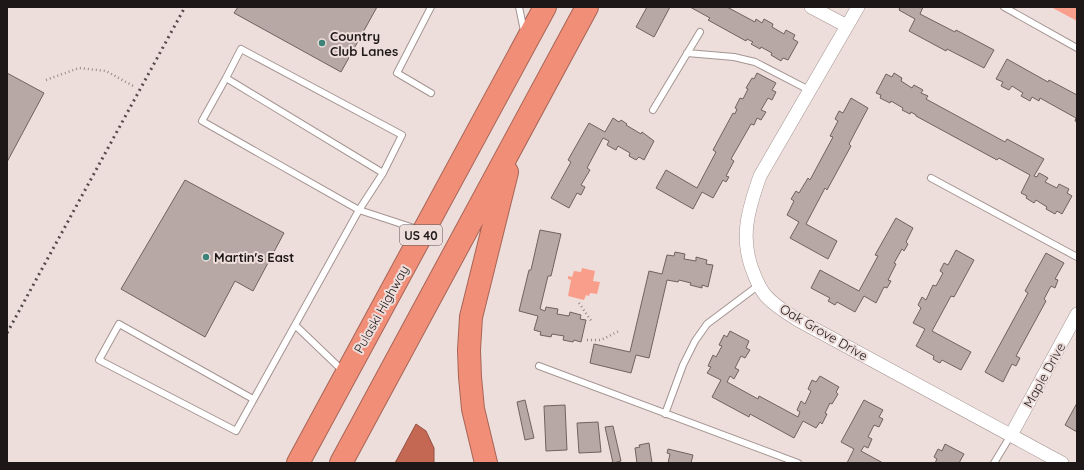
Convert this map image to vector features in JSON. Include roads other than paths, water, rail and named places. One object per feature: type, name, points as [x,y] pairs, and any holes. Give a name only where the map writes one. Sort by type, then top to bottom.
[{"type":"highway","name":"Pulaski Highway","points":[[298,463],[545,7]]},
{"type":"highway","name":"US 40","points":[[341,463],[587,7]]},
{"type":"highway","points":[[486,463],[473,410],[469,350],[471,317],[514,142]]},
{"type":"street","points":[[811,7],[847,26]]},
{"type":"street","name":"Oak Grove Drive","points":[[858,7],[760,176],[750,206],[745,232],[746,250],[759,285],[765,296],[776,306],[798,320],[1062,463]]},
{"type":"street","name":"Maple Drive","points":[[1011,435],[1077,314]]},
{"type":"lane","points":[[431,7],[397,73],[431,93]]},
{"type":"lane","points":[[519,7],[525,42]]},
{"type":"lane","points":[[1004,7],[1077,48]]},
{"type":"lane","points":[[653,110],[700,32]]},
{"type":"lane","points":[[253,399],[118,324],[99,360],[236,431],[359,210],[383,173],[402,135],[241,49],[202,121],[359,210],[424,231]]},
{"type":"lane","points":[[687,53],[734,57],[755,62],[809,90]]},
{"type":"lane","points":[[226,78],[383,173]]},
{"type":"lane","points":[[931,178],[1077,257]]},
{"type":"lane","points":[[665,414],[683,365],[695,341],[707,324],[759,285]]},
{"type":"lane","points":[[295,325],[346,373]]},
{"type":"lane","points":[[539,366],[798,463]]},
{"type":"lane","points":[[994,463],[1011,435]]},
{"type":"railway","points":[[7,333],[185,7]]},
{"type":"place","name":"Country Club Lanes","points":[[322,43]]},
{"type":"place","name":"Martin's East","points":[[206,257]]}]
